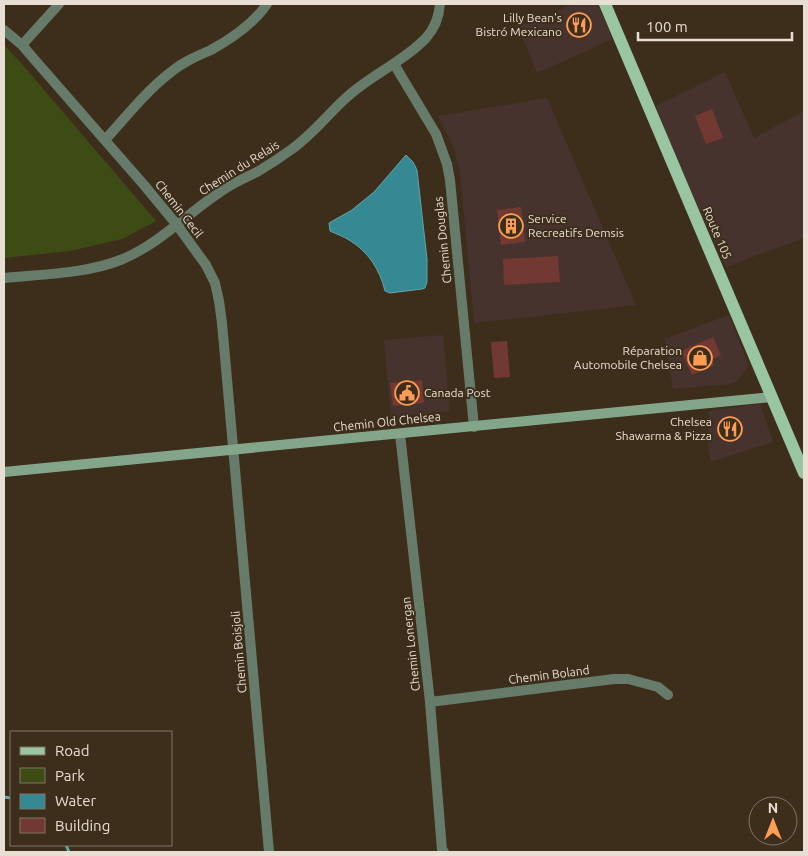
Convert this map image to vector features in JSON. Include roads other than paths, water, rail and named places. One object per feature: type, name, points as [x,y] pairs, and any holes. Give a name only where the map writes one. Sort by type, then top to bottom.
[{"type":"main road","name":"Route 105","points":[[605,4],[804,473]]},
{"type":"street","points":[[22,45],[59,4]]},
{"type":"street","points":[[105,140],[142,98],[170,72],[188,60],[231,38],[254,19],[267,4]]},
{"type":"street","name":"Chemin du Relais","points":[[4,278],[82,270],[123,259],[145,248],[220,191],[256,172],[292,149],[307,137],[348,96],[416,47],[433,30],[437,21],[440,4]]},
{"type":"street","name":"Chemin Cecil","points":[[4,30],[22,45],[105,140],[177,225],[206,265],[215,283],[219,300],[234,450]]},
{"type":"street","name":"Chemin Douglas","points":[[394,64],[436,134],[447,164],[474,426]]},
{"type":"street","name":"Chemin Old Chelsea","points":[[4,472],[772,397]]},
{"type":"street","name":"Chemin Lonergan","points":[[400,434],[430,702],[439,823],[442,850],[444,852]]},
{"type":"street","name":"Chemin Boisjoli","points":[[234,450],[269,852]]},
{"type":"street","name":"Chemin Boland","points":[[430,702],[614,679],[628,679],[658,687],[668,695]]},
{"type":"water","points":[[406,155],[413,162],[417,170],[427,259],[427,282],[425,288],[422,289],[390,293],[385,291],[380,276],[367,255],[356,244],[330,231],[329,223],[352,210],[374,192]]},
{"type":"waterway","points":[[4,797],[10,798]]},
{"type":"waterway","points":[[66,846],[69,852]]},
{"type":"place","name":"Lilly Bean's Bistró Mexicano","points":[[579,25]]},
{"type":"place","name":"Service Recreatifs Demsis","points":[[511,226]]},
{"type":"place","name":"Réparation Automobile Chelsea","points":[[700,358]]},
{"type":"place","name":"Canada Post","points":[[407,393]]},
{"type":"place","name":"Chelsea Shawarma & Pizza","points":[[730,429]]}]
